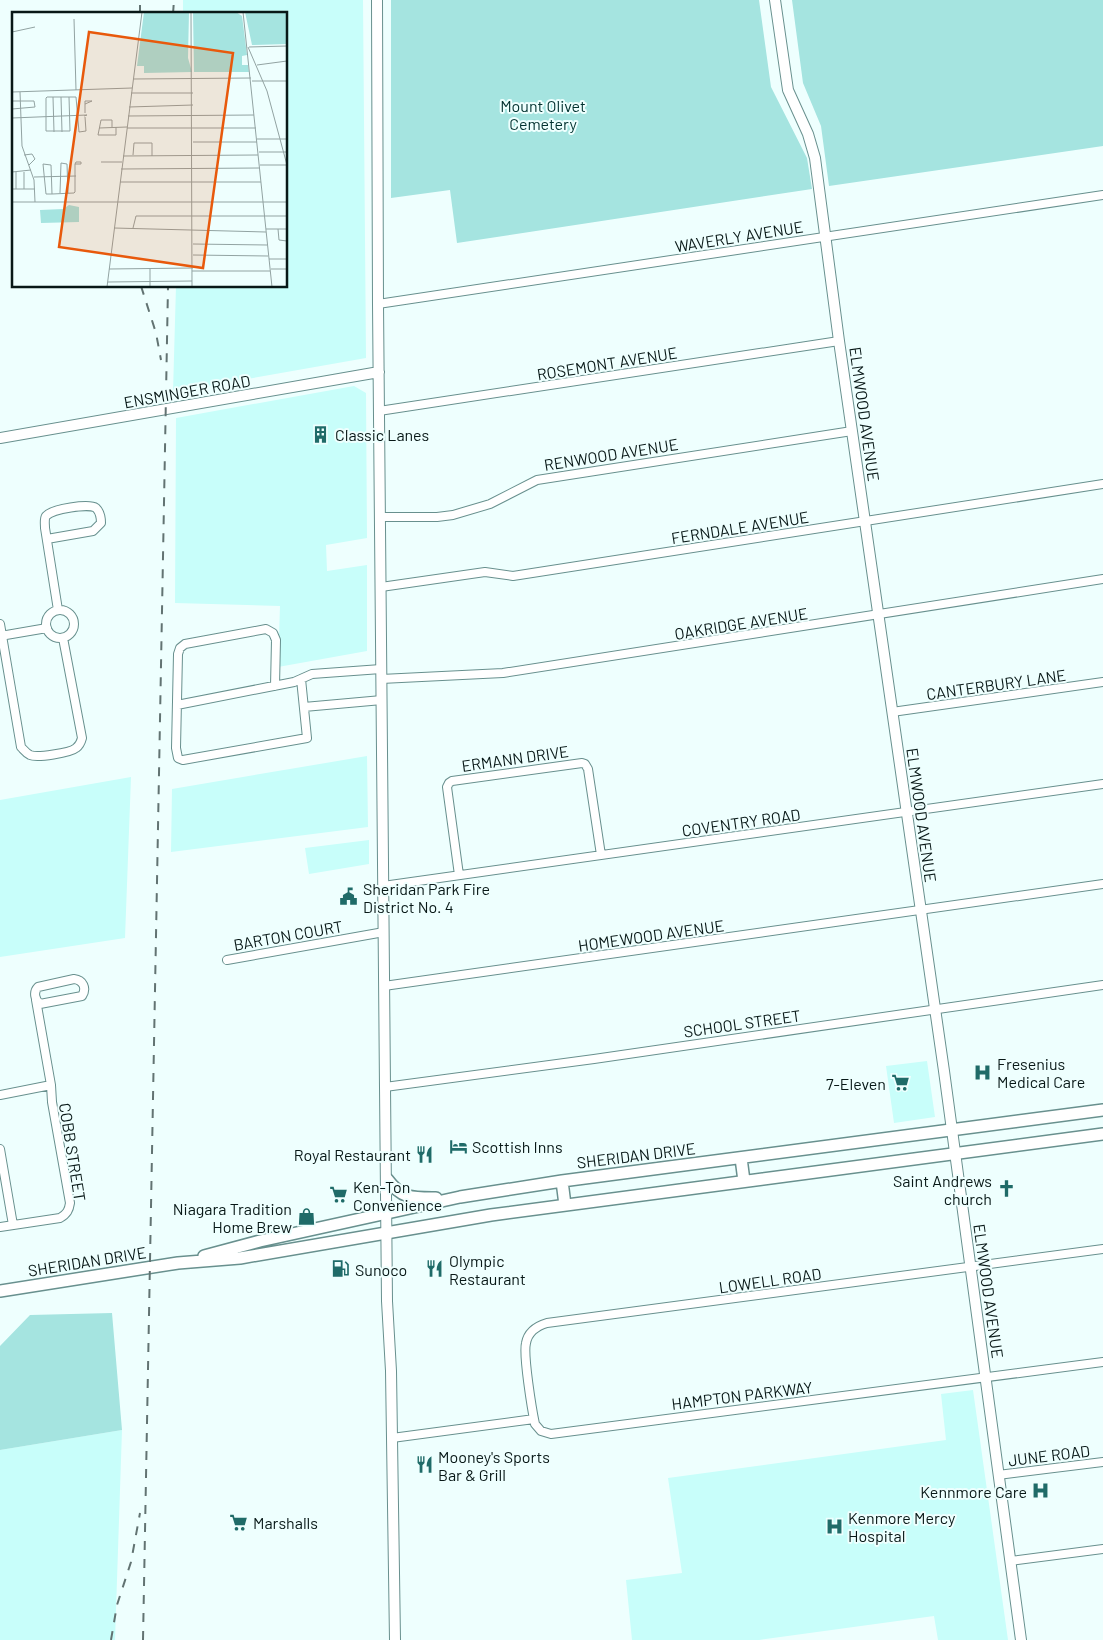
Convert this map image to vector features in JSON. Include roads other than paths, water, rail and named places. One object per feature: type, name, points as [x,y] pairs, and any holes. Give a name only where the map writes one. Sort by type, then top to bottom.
[{"type":"main road","name":"SHERIDAN DRIVE","points":[[178,1263],[260,1241],[460,1198],[562,1181],[1103,1110]]},
{"type":"main road","name":"SHERIDAN DRIVE","points":[[0,1291],[178,1263],[240,1258],[387,1232],[565,1205],[1103,1134]]},
{"type":"main road","points":[[741,1158],[744,1181]]},
{"type":"main road","points":[[386,1179],[402,1195],[409,1197],[460,1198]]},
{"type":"main road","points":[[562,1181],[565,1205]]},
{"type":"street","points":[[378,0],[378,304],[385,1087],[388,1340],[391,1371],[395,1640]]},
{"type":"street","name":"ELMWOOD AVENUE","points":[[775,0],[788,90],[808,134],[813,150],[952,1130],[1021,1640]]},
{"type":"street","name":"WAVERLY AVENUE","points":[[378,304],[1103,195]]},
{"type":"street","name":"ROSEMONT AVENUE","points":[[379,411],[839,341]]},
{"type":"street","name":"ENSMINGER ROAD","points":[[0,438],[379,372]]},
{"type":"street","name":"RENWOOD AVENUE","points":[[380,517],[453,516],[490,504],[538,480],[852,431]]},
{"type":"street","name":"FERNDALE AVENUE","points":[[381,587],[485,572],[513,576],[1103,484]]},
{"type":"street","points":[[47,539],[93,531],[101,523],[99,512],[90,505],[56,510],[47,515],[45,519],[47,539],[58,610]]},
{"type":"street","name":"OAKRIDGE AVENUE","points":[[178,705],[275,686],[312,674],[503,673],[1103,579]]},
{"type":"street","points":[[58,610],[69,612],[75,622],[72,632],[62,638],[53,636],[47,628],[47,620],[51,613],[58,610]]},
{"type":"street","points":[[0,624],[22,747],[26,753],[35,757],[72,750],[78,746],[82,738],[62,638]]},
{"type":"street","points":[[1,636],[47,628]]},
{"type":"street","points":[[275,686],[276,640],[273,633],[263,628],[182,646],[178,654],[176,755],[180,760],[183,760],[307,738],[301,679]]},
{"type":"street","name":"CANTERBURY LANE","points":[[892,712],[1103,682]]},
{"type":"street","points":[[304,707],[382,700]]},
{"type":"street","name":"ERMANN DRIVE","points":[[459,875],[447,787],[452,781],[585,764],[588,769],[601,855]]},
{"type":"street","name":"COVENTRY ROAD","points":[[383,886],[1103,784]]},
{"type":"street","name":"HOMEWOOD AVENUE","points":[[384,986],[1103,884]]},
{"type":"street","name":"BARTON COURT","points":[[227,960],[384,932]]},
{"type":"street","points":[[0,1095],[51,1085],[36,1000],[36,989],[41,985],[74,979],[80,980],[84,985],[84,993],[79,997],[40,1004],[36,1000]]},
{"type":"street","name":"SCHOOL STREET","points":[[385,1087],[1103,986]]},
{"type":"street","name":"COBB STREET","points":[[0,1228],[60,1218],[70,1208],[52,1102],[51,1085]]},
{"type":"street","points":[[0,1149],[13,1226]]},
{"type":"street","name":"LOWELL ROAD","points":[[534,1419],[525,1349],[532,1331],[542,1324],[1103,1249]]},
{"type":"street","name":"HAMPTON PARKWAY","points":[[534,1419],[537,1428],[541,1432],[551,1434],[1103,1362]]},
{"type":"street","points":[[392,1438],[534,1419]]},
{"type":"street","name":"JUNE ROAD","points":[[998,1476],[1103,1462]]},
{"type":"street","points":[[1010,1560],[1103,1549]]},
{"type":"railway","points":[[140,0],[140,12]]},
{"type":"railway","points":[[173,12],[174,0]]},
{"type":"railway","points":[[142,288],[156,333],[161,360]]},
{"type":"railway","points":[[143,1640],[168,288]]},
{"type":"railway","points":[[111,1640],[117,1605],[131,1562],[140,1513]]},
{"type":"place","name":"Classic Lanes","points":[[321,434]]},
{"type":"place","name":"Sheridan Park Fire District No. 4","points":[[349,897]]},
{"type":"place","name":"Fresenius Medical Care","points":[[983,1072]]},
{"type":"place","name":"7-Eleven","points":[[900,1083]]},
{"type":"place","name":"Scottish Inns","points":[[458,1146]]},
{"type":"place","name":"Royal Restaurant","points":[[425,1154]]},
{"type":"place","name":"Saint Andrews church","points":[[1006,1189]]},
{"type":"place","name":"Ken-Ton Convenience","points":[[339,1195]]},
{"type":"place","name":"Niagara Tradition Home Brew","points":[[306,1217]]},
{"type":"place","name":"Sunoco","points":[[341,1269]]},
{"type":"place","name":"Olympic Restaurant","points":[[435,1269]]},
{"type":"place","name":"Mooney's Sports Bar & Grill","points":[[424,1465]]},
{"type":"place","name":"Kennmore Care","points":[[1041,1491]]},
{"type":"place","name":"Marshalls","points":[[239,1522]]},
{"type":"place","name":"Kenmore Mercy Hospital","points":[[834,1526]]},
{"type":"park label","name":"Mount Olivet Cemetery","points":[[543,114]]}]
